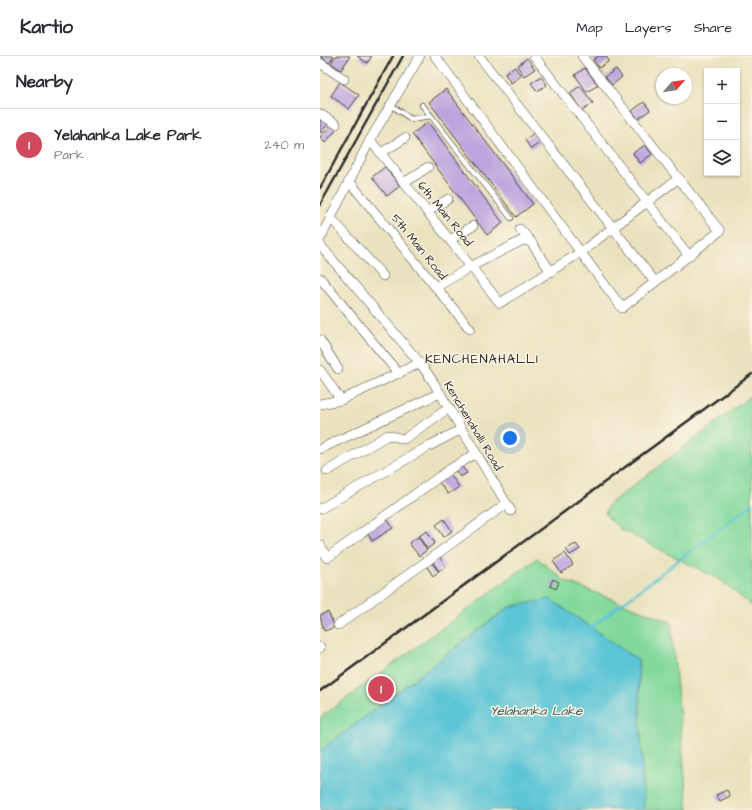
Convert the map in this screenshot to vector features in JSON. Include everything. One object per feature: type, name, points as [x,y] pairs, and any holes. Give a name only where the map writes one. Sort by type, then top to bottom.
[{"type":"street","points":[[320,239],[370,140],[420,56]]},
{"type":"street","points":[[436,56],[622,308],[720,231],[582,56]]},
{"type":"street","points":[[479,56],[655,282]]},
{"type":"street","points":[[534,56],[689,256]]},
{"type":"street","points":[[320,63],[344,80]]},
{"type":"street","points":[[320,114],[336,124]]},
{"type":"street","points":[[381,153],[405,138]]},
{"type":"street","name":"6th Main Road","points":[[370,140],[500,303],[551,272]]},
{"type":"street","points":[[404,183],[428,167]]},
{"type":"street","points":[[520,229],[531,242],[551,272],[614,228],[679,178]]},
{"type":"street","name":"5th Main Road","points":[[349,181],[470,329]]},
{"type":"street","points":[[427,212],[448,199]]},
{"type":"street","points":[[330,217],[383,276]]},
{"type":"street","points":[[450,240],[473,226]]},
{"type":"street","points":[[436,287],[472,266],[523,240],[531,242]]},
{"type":"street","name":"Kenchenahalli Road","points":[[320,245],[420,363],[440,393],[460,430],[509,507],[338,625]]},
{"type":"street","points":[[320,278],[399,374]]},
{"type":"street","points":[[320,340],[338,369]]},
{"type":"street","points":[[320,404],[341,400],[420,363]]},
{"type":"street","points":[[320,370],[341,400]]},
{"type":"street","points":[[320,449],[440,393]]},
{"type":"street","points":[[327,471],[388,435],[404,439],[449,408]]},
{"type":"street","points":[[320,509],[429,446],[460,430]]},
{"type":"street","points":[[320,545],[327,558],[450,469],[475,454]]},
{"type":"lane","points":[[391,105],[411,120],[431,116]]},
{"type":"lane","points":[[422,105],[511,218]]},
{"type":"green space","points":[[752,395],[752,606],[722,581],[620,529],[605,514],[608,505]]},
{"type":"green space","points":[[537,558],[565,581],[671,622],[688,810],[644,810],[638,660],[509,607],[320,751],[320,718]]},
{"type":"water","name":"Yelahanka Lake","points":[[550,599],[638,660],[644,810],[320,810],[320,751],[509,607]]},
{"type":"building","points":[[320,56],[334,56],[329,63]]},
{"type":"building","points":[[336,56],[350,56],[341,70],[331,63]]},
{"type":"building","points":[[357,56],[372,56],[367,63]]},
{"type":"building","points":[[598,56],[606,56],[609,61],[599,68],[593,60]]},
{"type":"building","points":[[527,58],[535,69],[524,76],[517,66]]},
{"type":"building","points":[[515,67],[521,76],[511,83],[505,74]]},
{"type":"building","points":[[585,68],[598,85],[587,92],[575,75]]},
{"type":"building","points":[[616,69],[622,77],[612,85],[605,77]]},
{"type":"building","points":[[541,76],[547,85],[537,91],[531,83]]},
{"type":"building","points":[[340,82],[359,95],[349,109],[331,96]]},
{"type":"building","points":[[580,86],[593,103],[582,111],[570,93]]},
{"type":"building","points":[[446,89],[533,204],[516,217],[429,102]]},
{"type":"building","points":[[644,102],[650,110],[638,119],[632,111]]},
{"type":"building","points":[[320,117],[328,124],[320,133]]},
{"type":"building","points":[[428,122],[503,223],[487,235],[412,134]]},
{"type":"building","points":[[331,125],[336,130],[325,143],[320,137]]},
{"type":"building","points":[[535,132],[542,141],[531,149],[525,140]]},
{"type":"building","points":[[645,145],[652,154],[640,163],[633,153]]},
{"type":"building","points":[[385,167],[400,186],[387,196],[372,177]]},
{"type":"building","points":[[461,466],[467,473],[460,477],[455,470]]},
{"type":"building","points":[[450,474],[459,487],[448,494],[439,482]]},
{"type":"building","points":[[387,519],[393,528],[372,541],[367,532]]},
{"type":"building","points":[[444,519],[452,531],[444,537],[436,525]]},
{"type":"building","points":[[427,531],[435,543],[427,549],[419,536]]},
{"type":"building","points":[[418,537],[427,550],[419,556],[409,543]]},
{"type":"building","points":[[576,544],[580,549],[570,555],[566,549]]},
{"type":"building","points":[[565,553],[573,565],[561,573],[553,561]]},
{"type":"building","points":[[439,556],[446,567],[439,571],[432,561]]},
{"type":"building","points":[[431,562],[439,572],[433,576],[426,565]]},
{"type":"building","points":[[553,579],[559,582],[556,589],[550,586]]},
{"type":"building","points":[[328,612],[335,627],[324,631],[320,615]]},
{"type":"building","points":[[727,790],[730,796],[720,801],[716,795]]},
{"type":"waterway","points":[[589,629],[752,504]]},
{"type":"railway","points":[[320,188],[393,56]]},
{"type":"railway","points":[[320,205],[403,56]]},
{"type":"railway","points":[[320,691],[752,374]]},
{"type":"place","name":"Yelahanka Lake Park","points":[[381,689]]},
{"type":"district","name":"KENCHENAHALLI","points":[[482,359]]}]
